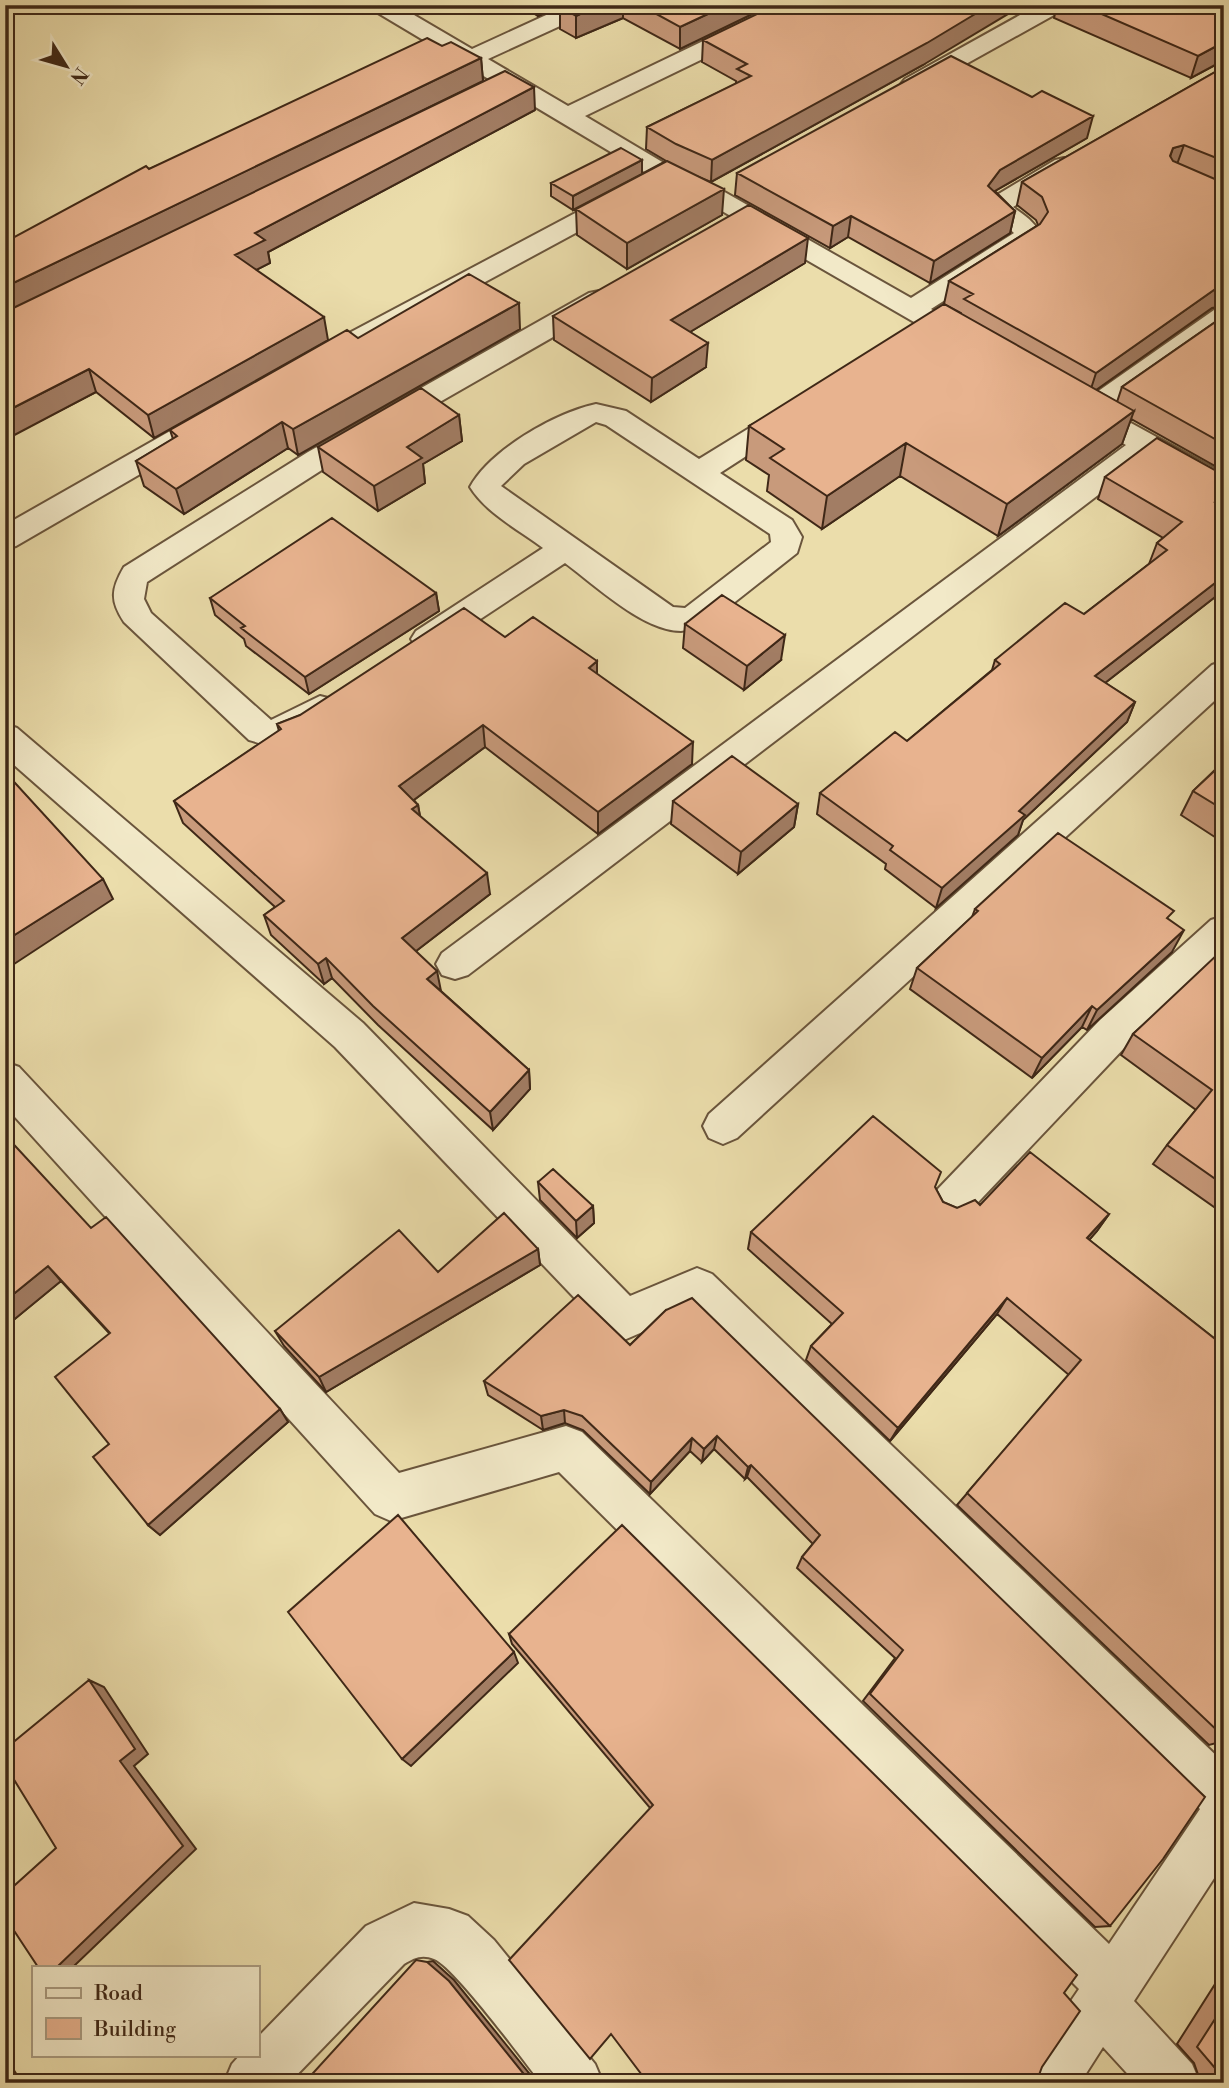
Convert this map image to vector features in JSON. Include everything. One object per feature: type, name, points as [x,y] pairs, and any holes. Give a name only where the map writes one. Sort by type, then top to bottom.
[{"type":"street","points":[[381,5],[665,174],[712,195],[735,222],[912,309],[925,331],[995,357]]},
{"type":"street","points":[[471,58],[587,5]]},
{"type":"street","points":[[568,115],[796,5]]},
{"type":"street","points":[[896,93],[1055,5]]},
{"type":"street","points":[[484,92],[508,80]]},
{"type":"street","points":[[912,309],[1024,238],[1027,233],[1025,226],[1004,213],[999,208],[1001,203],[1079,156]]},
{"type":"street","points":[[294,374],[665,174]]},
{"type":"street","points":[[712,195],[737,181]]},
{"type":"street","points":[[348,690],[276,734],[261,731],[140,621],[129,607],[127,591],[135,575],[318,459],[628,283]]},
{"type":"street","points":[[1089,411],[1224,316]]},
{"type":"street","points":[[1054,391],[1224,487]]},
{"type":"street","points":[[699,473],[812,402]]},
{"type":"street","points":[[604,413],[616,418],[781,527],[787,537],[786,546],[778,554],[696,616],[684,621],[656,613],[565,548],[494,497],[485,487],[487,478],[501,466],[587,415],[604,413]]},
{"type":"street","points":[[5,539],[210,421]]},
{"type":"street","points":[[455,964],[1148,443]]},
{"type":"street","points":[[404,654],[565,548]]},
{"type":"street","points":[[723,1126],[1224,673]]},
{"type":"street","points":[[12,753],[349,1035],[624,1320],[697,1288],[1224,1798]]},
{"type":"street","points":[[950,1204],[1114,1032],[1224,931]]},
{"type":"street","points":[[5,1079],[391,1498],[566,1448],[1108,1996],[1173,2083]]},
{"type":"street","points":[[1048,2083],[1108,1996],[1176,1886],[1224,1818]]},
{"type":"street","points":[[251,2083],[385,1945],[414,1929],[449,1935],[475,1959],[576,2083]]},
{"type":"building","points":[[600,5],[576,16],[560,7]]},
{"type":"building","points":[[640,5],[727,5],[680,27]]},
{"type":"building","points":[[776,5],[990,5],[927,43],[712,160],[647,127],[751,76],[737,69],[747,64],[703,40]]},
{"type":"building","points":[[1081,5],[1219,5],[1224,7],[1224,42],[1198,56]]},
{"type":"building","points":[[427,38],[442,46],[451,42],[481,58],[5,287],[5,242],[146,166],[149,169]]},
{"type":"building","points":[[951,56],[1032,97],[1042,91],[1093,116],[1000,170],[988,186],[1015,211],[934,261],[851,216],[833,226],[737,173]]},
{"type":"building","points":[[1224,67],[1224,161],[1184,145],[1173,148],[1170,156],[1173,161],[1224,183],[1224,285],[1096,373],[964,299],[973,294],[949,281],[1040,224],[1048,212],[1042,197],[1022,182]]},
{"type":"building","points":[[505,71],[534,87],[255,233],[265,240],[235,255],[324,317],[148,415],[89,369],[5,412],[5,312]]},
{"type":"building","points":[[621,148],[642,160],[573,196],[551,183]]},
{"type":"building","points":[[667,161],[724,189],[627,243],[576,209]]},
{"type":"building","points":[[749,205],[808,238],[671,320],[708,343],[652,378],[553,316]]},
{"type":"building","points":[[469,274],[519,303],[293,429],[282,422],[176,489],[136,461],[177,436],[170,430],[347,330],[358,338]]},
{"type":"building","points":[[944,304],[1134,411],[1007,504],[906,443],[827,496],[770,458],[784,449],[749,426]]},
{"type":"building","points":[[1224,316],[1224,444],[1122,387]]},
{"type":"building","points":[[421,388],[459,415],[407,447],[422,458],[374,486],[318,447]]},
{"type":"building","points":[[1157,438],[1224,475],[1224,495],[1215,502],[1224,507],[1224,576],[1095,676],[1135,702],[1019,811],[1025,815],[942,888],[890,850],[893,846],[820,793],[895,732],[907,741],[1000,664],[995,660],[1065,603],[1084,614],[1167,550],[1157,543],[1182,522],[1105,477]]},
{"type":"building","points":[[332,518],[436,593],[305,677],[241,628],[245,626],[210,598]]},
{"type":"building","points":[[722,595],[785,635],[747,666],[685,624]]},
{"type":"building","points":[[464,608],[505,637],[533,617],[597,661],[589,668],[693,742],[598,812],[483,725],[399,786],[418,805],[412,809],[487,873],[402,938],[437,971],[427,979],[529,1070],[490,1112],[373,1006],[326,958],[318,964],[264,915],[284,901],[174,801],[281,729],[277,724],[300,715]]},
{"type":"building","points":[[732,756],[798,804],[741,852],[673,801]]},
{"type":"building","points":[[1224,762],[1224,810],[1193,791]]},
{"type":"building","points":[[5,772],[103,879],[5,941]]},
{"type":"building","points":[[1058,833],[1174,911],[1167,918],[1184,930],[1097,1010],[1092,1006],[1042,1058],[917,968],[978,911],[975,909]]},
{"type":"building","points":[[1220,952],[1224,955],[1224,1185],[1167,1145],[1212,1090],[1133,1034]]},
{"type":"building","points":[[873,1116],[941,1172],[935,1187],[943,1202],[957,1208],[975,1200],[980,1205],[1030,1152],[1109,1214],[1087,1238],[1224,1346],[1224,1737],[967,1493],[1081,1360],[1007,1298],[898,1428],[811,1346],[843,1313],[751,1232]]},
{"type":"building","points":[[5,1135],[91,1228],[106,1217],[280,1409],[148,1525],[93,1457],[109,1444],[55,1377],[110,1333],[48,1266],[5,1301]]},
{"type":"building","points":[[553,1169],[593,1206],[576,1221],[538,1182]]},
{"type":"building","points":[[504,1213],[538,1249],[319,1377],[275,1331],[399,1230],[438,1272]]},
{"type":"building","points":[[578,1295],[630,1345],[666,1310],[692,1298],[1205,1797],[1163,1859],[1110,1926],[870,1694],[903,1650],[802,1557],[820,1535],[751,1465],[748,1467],[717,1436],[704,1449],[692,1438],[651,1482],[582,1416],[564,1410],[541,1416],[484,1381]]},
{"type":"building","points":[[398,1515],[514,1652],[402,1759],[288,1612]]},
{"type":"building","points":[[622,1525],[1077,1975],[1064,1993],[1080,2011],[1042,2067],[1036,2083],[648,2083],[611,2034],[590,2059],[509,1960],[653,1805],[509,1634]]},
{"type":"building","points":[[89,1680],[135,1749],[120,1761],[183,1846],[58,1966],[37,1966],[5,1917],[5,1894],[56,1848],[5,1765],[5,1749]]},
{"type":"building","points":[[416,1960],[427,1962],[449,1981],[531,2083],[304,2083]]},
{"type":"building","points":[[1224,2005],[1224,2083],[1220,2083],[1215,2068],[1197,2047]]}]
